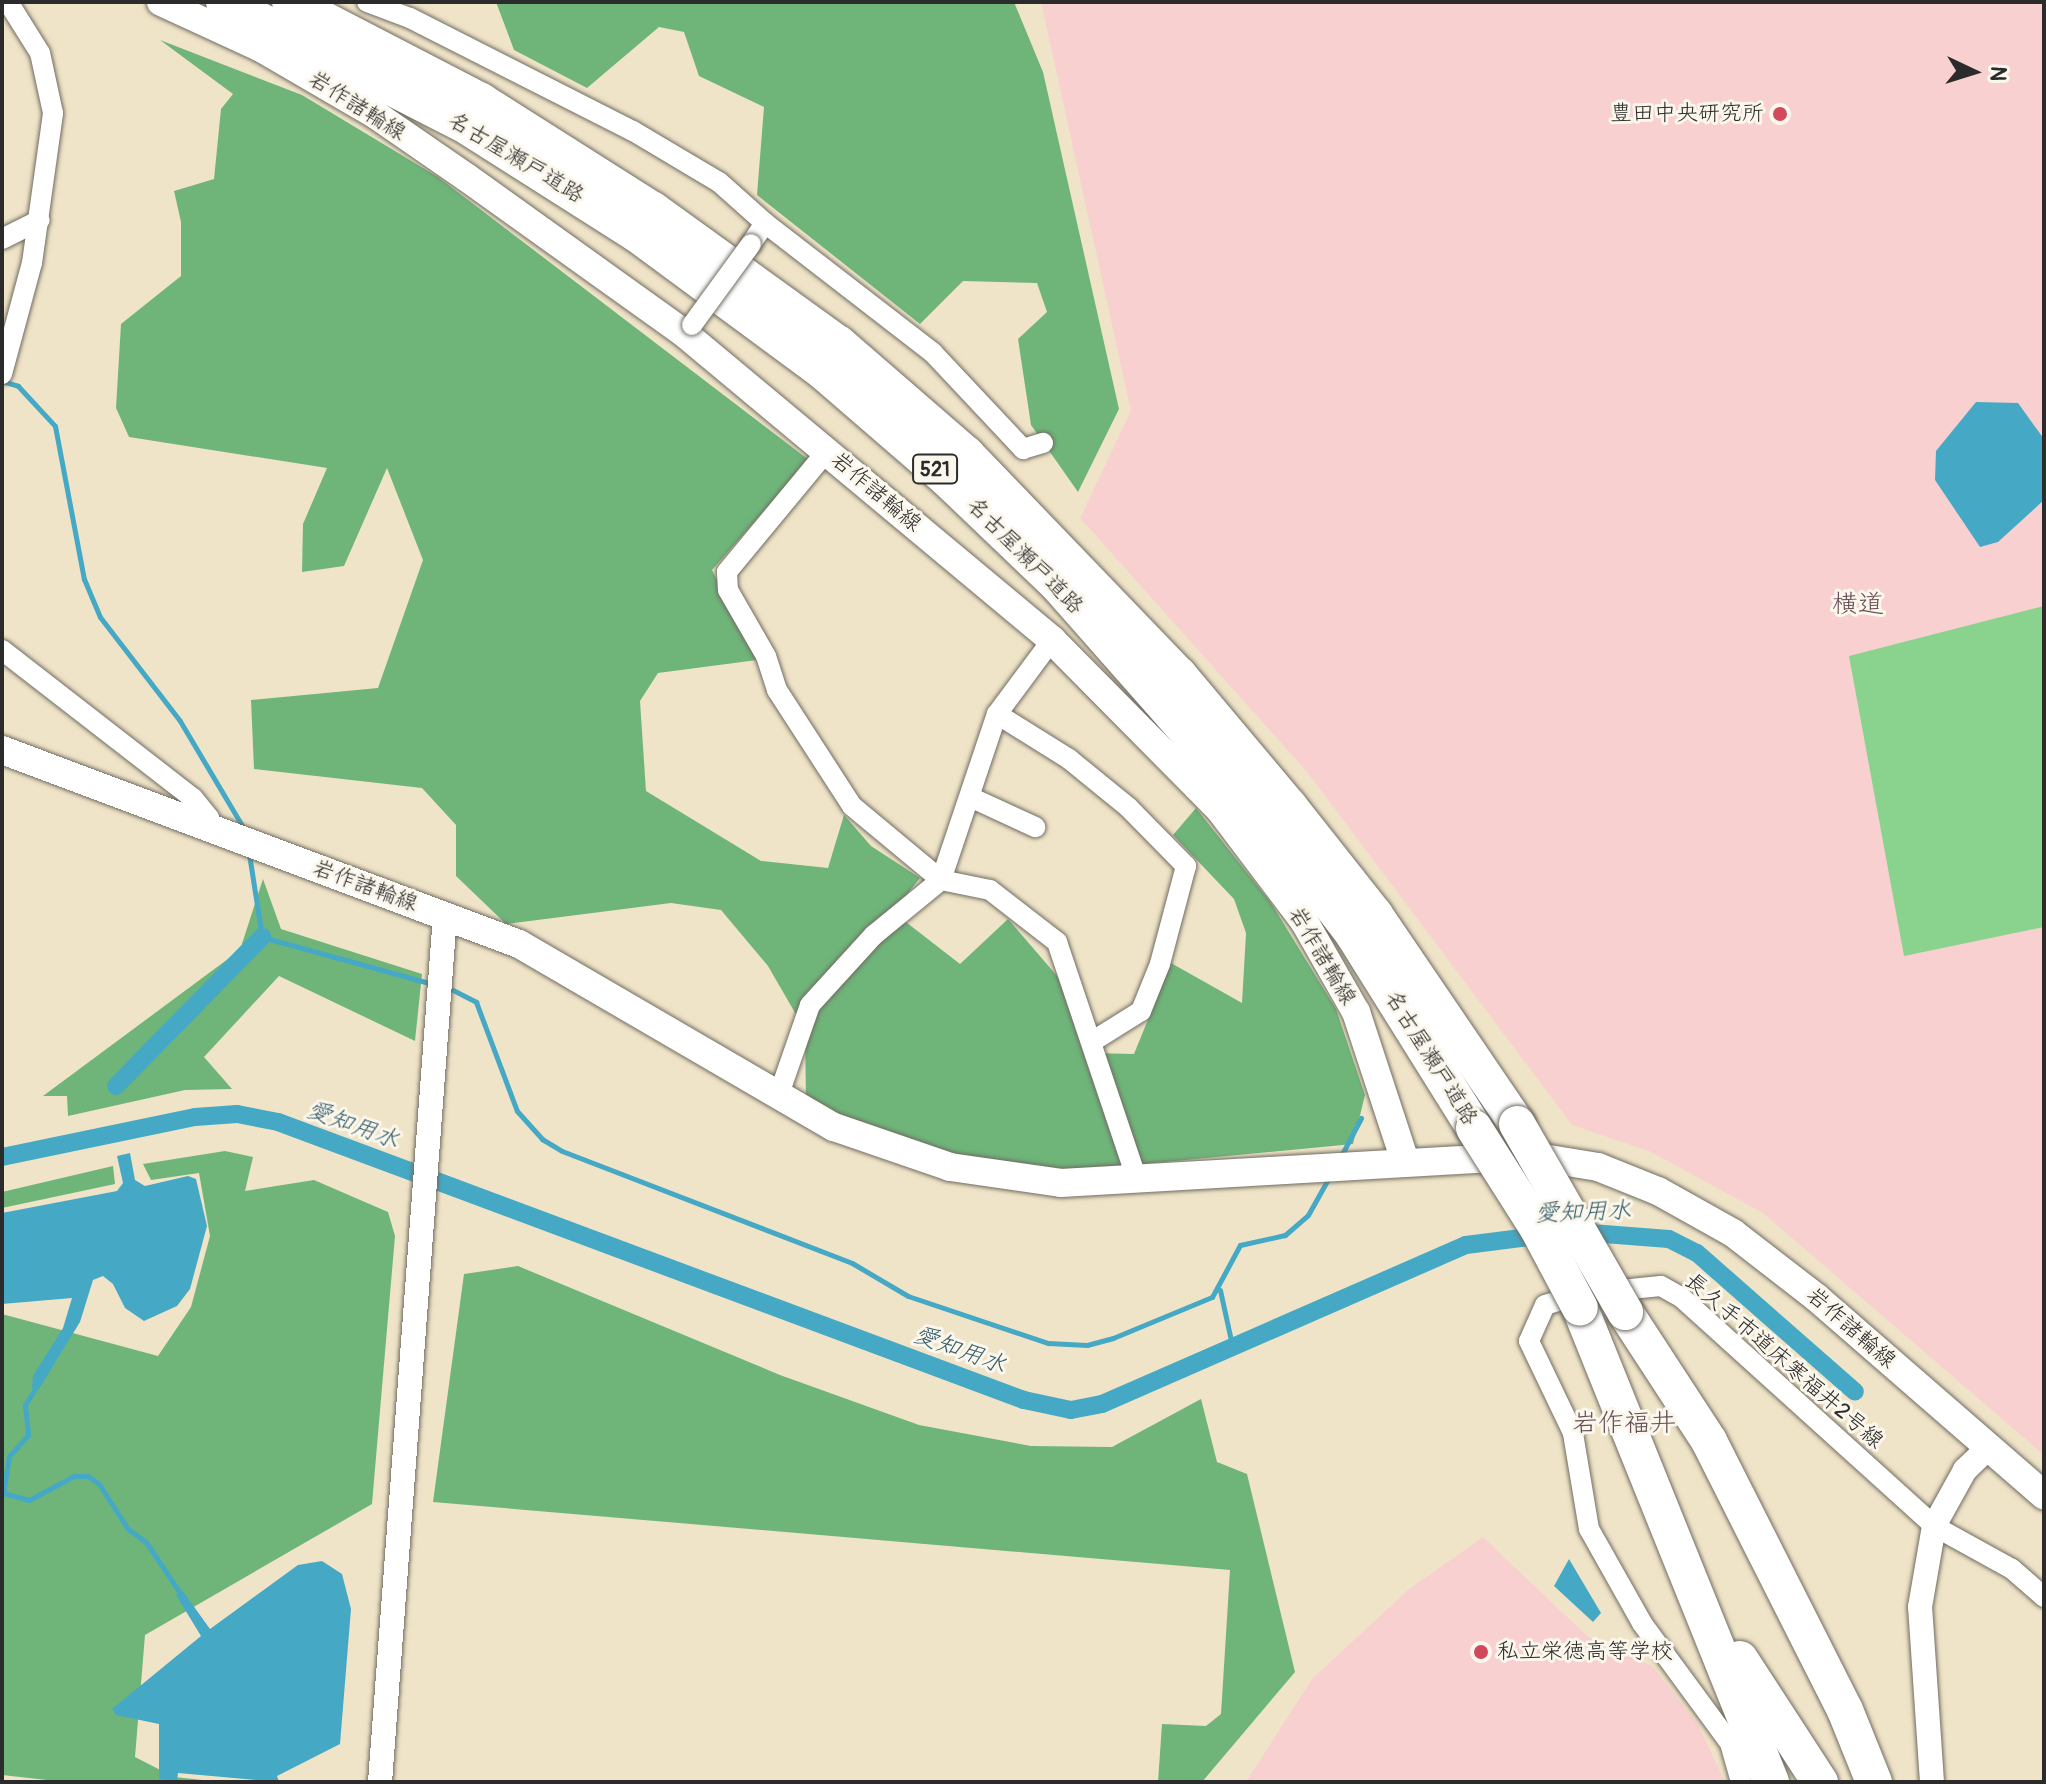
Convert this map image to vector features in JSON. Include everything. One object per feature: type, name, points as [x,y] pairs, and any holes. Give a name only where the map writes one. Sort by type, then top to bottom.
[{"type":"highway","name":"名古屋瀬戸道路","points":[[224,2],[468,127],[638,235],[821,370],[946,478],[1058,585],[1269,824],[1353,934],[1538,1229],[1580,1308],[1598,1345],[1633,1451],[1687,1572]]},
{"type":"highway","name":"名古屋瀬戸道路","points":[[290,2],[481,101],[642,202],[839,344],[966,454],[1169,664],[1289,806],[1375,915],[1517,1124],[1629,1319],[1709,1441],[1755,1539]]},
{"type":"highway","points":[[1755,1539],[1851,1782]]},
{"type":"highway","points":[[1755,1539],[1845,1710],[1874,1782]]},
{"type":"highway","points":[[1687,1572],[1771,1782]]},
{"type":"highway","points":[[1687,1572],[1820,1782]]},
{"type":"main road","name":"岩作諸輪線","points":[[161,2],[261,48],[376,115],[688,329],[827,451],[1052,640],[1220,810],[1304,921],[1356,1012],[1405,1161]]},
{"type":"main road","name":"岩作諸輪線","points":[[2,750],[519,944],[778,1097],[847,1133],[950,1167],[1061,1183],[1138,1182],[1405,1161],[1531,1156],[1598,1167],[1658,1191],[1733,1233],[1817,1298],[2044,1495]]},
{"type":"street","points":[[2,374],[21,318],[40,220],[53,113],[51,90],[40,53],[8,2]]},
{"type":"street","points":[[367,2],[410,18],[633,131],[719,182],[765,223],[923,344],[1023,449],[1043,443]]},
{"type":"street","points":[[2,239],[40,220]]},
{"type":"street","points":[[688,329],[765,223]]},
{"type":"street","points":[[827,451],[727,572],[728,590],[766,656],[777,690],[852,806],[941,880],[990,890],[1057,942],[1093,1041],[1138,1182]]},
{"type":"street","points":[[778,1097],[810,1005],[874,935],[941,880],[997,714],[1052,640]]},
{"type":"street","points":[[2,650],[193,798],[222,835]]},
{"type":"street","points":[[997,714],[1104,788],[1186,866],[1160,964],[1141,1011],[1093,1041]]},
{"type":"street","points":[[970,797],[1035,827]]},
{"type":"street","points":[[380,1782],[445,915]]},
{"type":"street","name":"長久手市道床寒福井2号線","points":[[1741,1782],[1730,1743],[1642,1623],[1589,1529],[1573,1433],[1529,1341],[1545,1305],[1581,1294],[1661,1286],[1681,1297],[1934,1526]]},
{"type":"street","points":[[1932,1782],[1920,1607],[1934,1526],[1965,1470],[1988,1448]]},
{"type":"street","points":[[1934,1526],[2012,1569],[2044,1597]]},
{"type":"shaded area","points":[[1041,2],[2044,2],[2044,1455],[1763,1213],[1649,1151],[1572,1125],[1307,772],[1080,518],[1131,411]]},
{"type":"shaded area","name":"私立栄徳高等学校","points":[[1483,1537],[1588,1637],[1652,1666],[1697,1723],[1725,1782],[1246,1782],[1312,1679],[1408,1590]]},
{"type":"green space","points":[[496,2],[1014,2],[1043,72],[1119,409],[1078,492],[1031,425],[1018,339],[1047,312],[1037,283],[963,281],[920,324],[757,195],[764,107],[699,76],[684,32],[659,27],[587,88],[514,50]]},
{"type":"green space","points":[[160,40],[302,95],[438,177],[809,460],[712,570],[757,660],[658,673],[640,701],[646,791],[761,861],[828,868],[844,815],[871,846],[920,878],[893,912],[960,964],[1008,919],[1070,991],[1091,1053],[1134,1054],[1171,963],[1242,1003],[1246,933],[1234,899],[1173,835],[1196,808],[1271,903],[1336,1009],[1365,1095],[1353,1144],[1059,1172],[930,1152],[806,1102],[805,1030],[768,966],[721,910],[671,903],[506,924],[456,876],[456,825],[422,788],[254,769],[251,700],[378,688],[423,560],[387,468],[344,566],[302,572],[303,524],[327,468],[129,437],[116,408],[121,324],[181,276],[181,222],[174,191],[214,179],[221,109],[233,94]]},
{"type":"green space","points":[[2044,606],[2044,927],[1904,956],[1849,656]]},
{"type":"green space","points":[[263,879],[281,929],[422,974],[415,1041],[279,976],[204,1057],[232,1089],[185,1090],[68,1116],[67,1096],[43,1096],[240,950]]},
{"type":"green space","points":[[225,1151],[253,1157],[245,1191],[314,1180],[388,1212],[395,1236],[372,1504],[145,1635],[135,1757],[174,1777],[222,1782],[65,1782],[2,1775],[2,1314],[158,1356],[191,1307],[210,1236],[199,1173],[151,1180],[143,1164]]},
{"type":"green space","points":[[113,1166],[115,1184],[2,1208],[2,1192]]},
{"type":"green space","points":[[518,1266],[780,1375],[919,1425],[1031,1446],[1112,1447],[1201,1399],[1217,1462],[1247,1474],[1295,1672],[1202,1782],[1158,1782],[1162,1724],[1206,1726],[1221,1714],[1230,1570],[433,1502],[464,1274]]},
{"type":"water","points":[[1976,402],[2018,403],[2044,439],[2044,500],[1998,542],[1980,547],[1935,480],[1936,451]]},
{"type":"water","points":[[130,1153],[135,1180],[145,1186],[188,1176],[196,1179],[207,1226],[190,1289],[177,1306],[144,1321],[125,1308],[113,1284],[103,1276],[93,1280],[80,1322],[39,1389],[32,1388],[33,1376],[63,1328],[72,1298],[2,1304],[2,1213],[117,1191],[123,1183],[117,1156]]},
{"type":"water","points":[[1569,1559],[1601,1613],[1593,1622],[1554,1586]]},
{"type":"water","points":[[322,1561],[342,1574],[351,1609],[340,1744],[277,1776],[279,1782],[178,1773],[177,1781],[159,1779],[159,1724],[116,1715],[112,1709],[201,1636],[176,1595],[182,1590],[210,1629],[298,1565]]},
{"type":"waterway","points":[[2,381],[18,386],[55,426],[84,579],[100,617],[180,721],[246,832]]},
{"type":"waterway","points":[[249,854],[262,937],[433,984]]},
{"type":"waterway","points":[[116,1086],[262,937]]},
{"type":"waterway","points":[[447,987],[476,1002],[517,1111],[542,1139],[562,1151],[852,1263],[908,1296],[1048,1343],[1087,1345],[1113,1338],[1212,1297],[1240,1245],[1285,1235],[1308,1215],[1328,1179]]},
{"type":"waterway","name":"愛知用水","points":[[2,1157],[195,1117],[237,1114],[278,1122],[1024,1400],[1071,1410],[1102,1404],[1466,1245],[1545,1235]]},
{"type":"waterway","points":[[1341,1156],[1361,1118]]},
{"type":"waterway","name":"愛知用水","points":[[1578,1232],[1669,1239],[1697,1253],[1855,1392]]},
{"type":"waterway","points":[[1220,1290],[1232,1345]]},
{"type":"waterway","points":[[38,1384],[25,1405],[28,1435],[9,1456],[3,1493],[29,1500],[74,1476],[88,1476],[99,1484],[128,1529],[146,1542],[182,1596]]},
{"type":"place","name":"豊田中央研究所","points":[[1780,114]]},
{"type":"place","name":"私立栄徳高等学校","points":[[1481,1652]]},
{"type":"district","name":"横道","points":[[1858,605]]},
{"type":"district","name":"岩作福井","points":[[1624,1424]]}]
